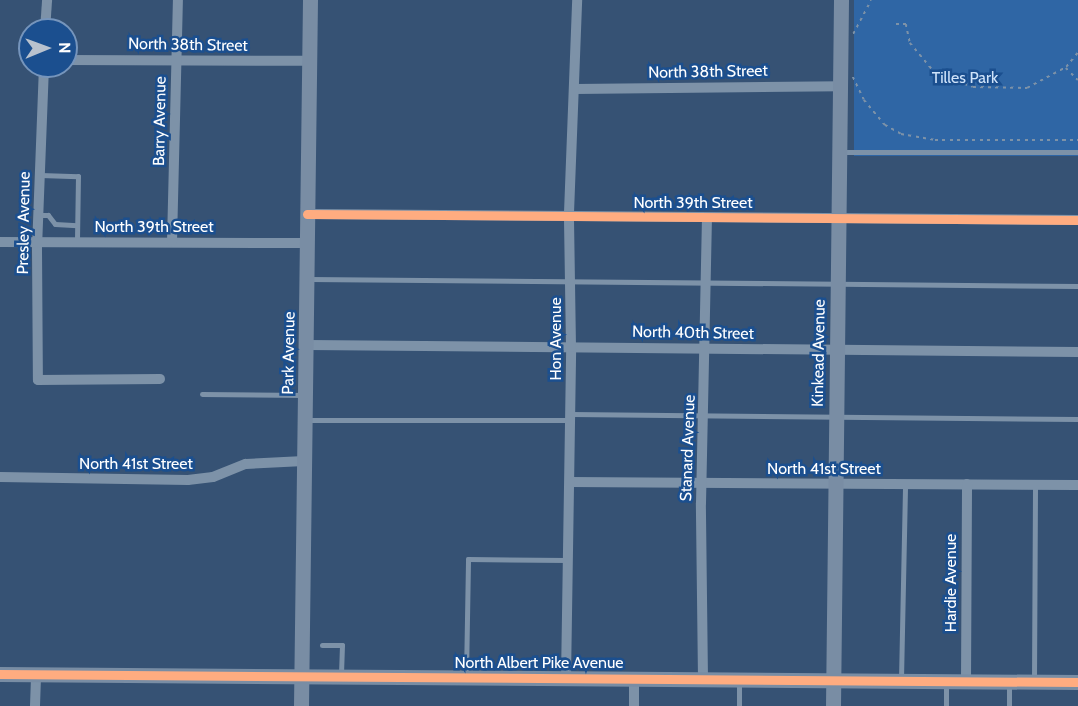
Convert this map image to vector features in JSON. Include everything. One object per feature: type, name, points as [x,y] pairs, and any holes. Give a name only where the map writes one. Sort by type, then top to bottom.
[{"type":"street","points":[[46,18],[47,0]]},
{"type":"street","name":"Barry Avenue","points":[[172,242],[178,0]]},
{"type":"street","name":"Park Avenue","points":[[302,706],[304,461],[308,345],[310,0]]},
{"type":"street","name":"Hon Avenue","points":[[566,678],[571,417],[569,217],[577,0]]},
{"type":"street","name":"Kinkead Avenue","points":[[833,706],[841,0]]},
{"type":"street","name":"North 38th Street","points":[[78,60],[310,61]]},
{"type":"street","name":"Presley Avenue","points":[[44,78],[38,380],[160,380]]},
{"type":"street","name":"North 38th Street","points":[[575,89],[840,86]]},
{"type":"street","name":"North 39th Street","points":[[307,213],[1078,220]]},
{"type":"street","name":"Stanard Avenue","points":[[703,679],[702,483],[707,218]]},
{"type":"street","name":"North 39th Street","points":[[0,242],[307,243]]},
{"type":"street","name":"North 40th Street","points":[[308,345],[1078,352]]},
{"type":"street","name":"North 41st Street","points":[[0,477],[188,480],[213,477],[246,464],[304,461]]},
{"type":"street","name":"North 41st Street","points":[[570,482],[1078,485]]},
{"type":"street","name":"Hardie Avenue","points":[[966,681],[967,484]]},
{"type":"street","name":"North Albert Pike Avenue","points":[[0,674],[1078,682]]},
{"type":"street","points":[[35,706],[36,674]]},
{"type":"street","points":[[634,679],[634,706]]},
{"type":"lane","points":[[839,152],[1078,152]]},
{"type":"lane","points":[[40,175],[78,176],[77,242]]},
{"type":"lane","points":[[40,215],[48,215],[55,225],[77,225]]},
{"type":"lane","points":[[307,279],[838,286],[1078,286]]},
{"type":"lane","points":[[202,394],[306,395]]},
{"type":"lane","points":[[306,420],[704,415],[1078,419]]},
{"type":"lane","points":[[900,681],[905,484]]},
{"type":"lane","points":[[1034,682],[1035,484]]},
{"type":"lane","points":[[466,678],[468,559],[569,560]]},
{"type":"lane","points":[[322,645],[342,645],[341,677]]},
{"type":"lane","points":[[739,680],[739,706]]},
{"type":"lane","points":[[946,681],[946,706]]},
{"type":"lane","points":[[1009,682],[1009,706]]},
{"type":"path","points":[[852,36],[871,0]]},
{"type":"path","points":[[896,24],[906,24],[910,43],[920,60],[952,82],[974,87],[1027,88],[1066,67],[1078,52]]},
{"type":"path","points":[[1066,67],[1078,80]]},
{"type":"path","points":[[852,75],[864,100],[885,125],[901,134],[935,140],[1078,140]]},
{"type":"green space","name":"Tilles Park","points":[[854,0],[1078,0],[1078,156],[854,156]]},
{"type":"cycle path","points":[[307,214],[1078,220]]},
{"type":"cycle path","points":[[0,674],[1078,682]]}]
